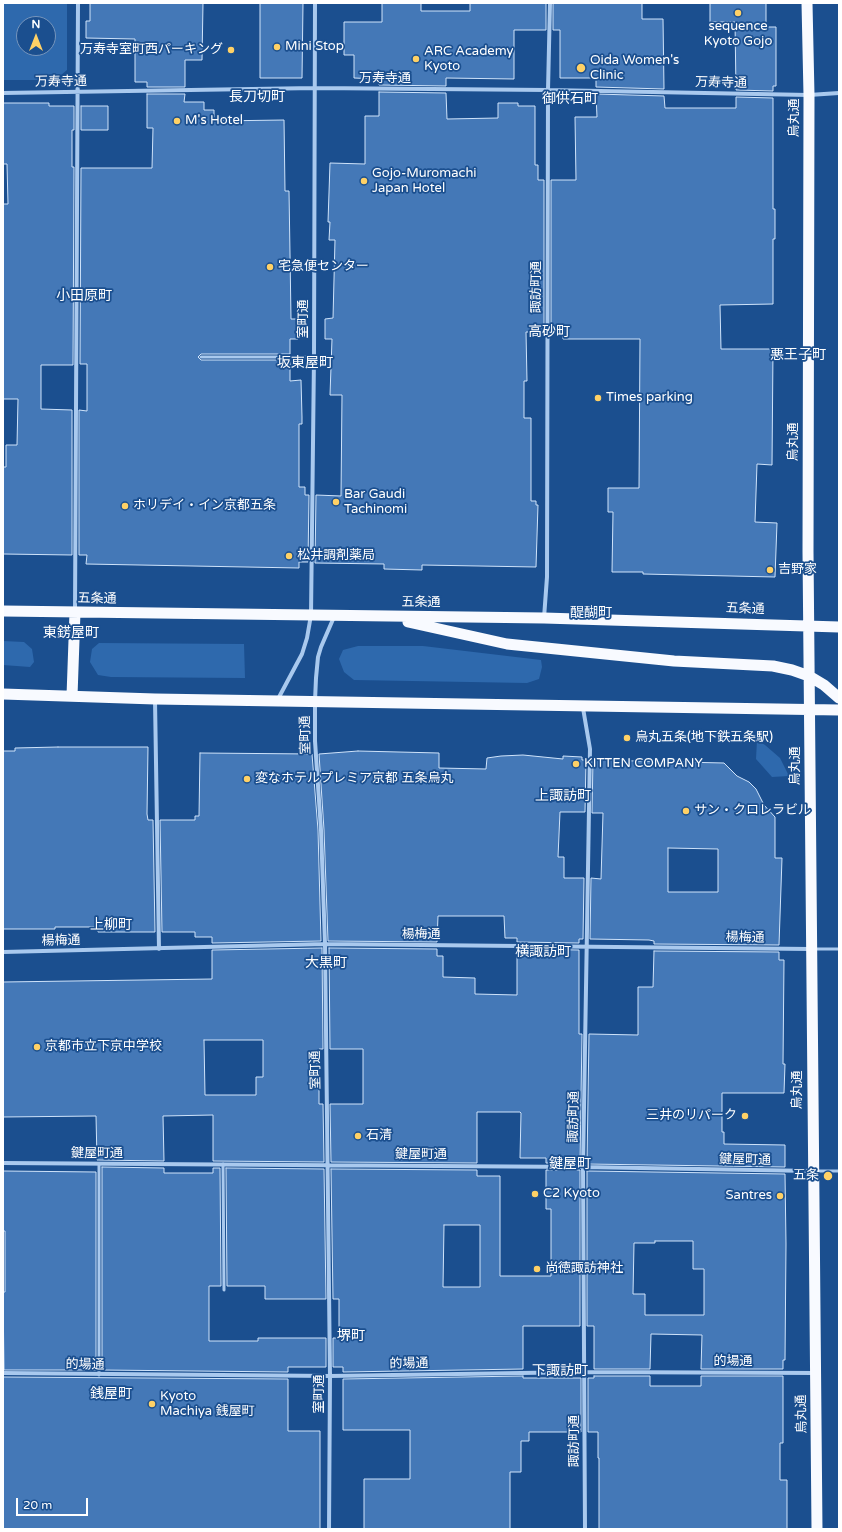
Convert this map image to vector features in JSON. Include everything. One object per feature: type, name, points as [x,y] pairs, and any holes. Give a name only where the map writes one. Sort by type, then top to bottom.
[{"type":"highway","name":"烏丸通","points":[[807,3],[810,95],[808,551],[817,1529]]},
{"type":"highway","name":"五条通","points":[[3,611],[544,618],[839,627]]},
{"type":"highway","points":[[72,696],[74,612]]},
{"type":"highway","points":[[388,617],[507,644],[674,661],[773,666],[792,670],[809,676],[824,685],[839,698]]},
{"type":"highway","points":[[3,694],[155,699],[839,710]]},
{"type":"street","points":[[74,612],[78,3]]},
{"type":"street","name":"室町通","points":[[277,701],[302,654],[308,638],[311,615],[314,357],[315,3]]},
{"type":"street","name":"諏訪町通","points":[[544,618],[547,578],[548,90],[550,3]]},
{"type":"street","name":"万寿寺通","points":[[3,93],[315,88],[548,90],[810,95],[839,93]]},
{"type":"street","name":"室町通","points":[[329,1529],[330,1376],[326,1165],[325,944],[321,830],[315,741],[315,701],[318,657],[335,615]]},
{"type":"street","points":[[155,699],[159,949]]},
{"type":"street","name":"諏訪町通","points":[[583,706],[590,749],[583,1167],[585,1529]]},
{"type":"street","name":"楊梅通","points":[[3,952],[325,944],[587,946],[811,950]]},
{"type":"street","name":"鍵屋町通","points":[[3,1163],[583,1167],[813,1171]]},
{"type":"street","name":"的場通","points":[[3,1373],[330,1376],[585,1372],[816,1372]]},
{"type":"lane","points":[[201,357],[314,357]]},
{"type":"lane","name":"楊梅通","points":[[811,950],[839,950]]},
{"type":"lane","points":[[99,1375],[100,1164]]},
{"type":"lane","points":[[223,1164],[224,1290]]},
{"type":"lane","name":"鍵屋町通","points":[[813,1171],[839,1171]]},
{"type":"shaded area","points":[[3,3],[67,3],[67,70],[55,80],[3,80]]},
{"type":"shaded area","points":[[3,641],[24,642],[32,649],[34,662],[30,667],[3,665]]},
{"type":"shaded area","points":[[99,643],[244,644],[245,678],[111,677],[98,675],[90,662],[92,649]]},
{"type":"shaded area","points":[[358,646],[423,646],[541,660],[542,667],[539,679],[527,683],[354,680],[344,672],[339,659],[343,650]]},
{"type":"shaded area","points":[[757,740],[780,758],[789,776],[772,777],[756,759]]},
{"type":"building","points":[[90,3],[203,3],[202,60],[185,60],[185,87],[147,87],[147,82],[135,82],[135,39],[86,38],[86,21],[90,21]]},
{"type":"building","points":[[260,3],[303,3],[302,78],[260,78]]},
{"type":"building","points":[[382,3],[421,3],[421,11],[470,11],[470,3],[546,3],[546,30],[514,30],[514,79],[446,78],[446,86],[379,85],[379,79],[354,78],[354,55],[344,55],[344,22],[382,22]]},
{"type":"building","points":[[553,3],[642,3],[642,19],[663,19],[664,89],[596,87],[596,78],[560,78],[560,30],[553,30]]},
{"type":"building","points":[[710,3],[766,3],[766,27],[776,27],[776,86],[773,86],[773,91],[736,90],[735,22],[710,22]]},
{"type":"building","points":[[379,92],[446,93],[447,119],[498,118],[498,103],[518,103],[518,106],[535,106],[535,165],[538,165],[538,180],[544,180],[544,332],[526,332],[527,381],[524,381],[524,418],[531,418],[531,501],[536,501],[536,505],[538,505],[536,567],[422,565],[422,570],[384,569],[384,564],[315,563],[316,495],[341,496],[342,395],[330,395],[332,339],[325,339],[325,319],[333,318],[335,240],[329,240],[330,222],[328,222],[330,163],[365,164],[365,116],[379,116]]},
{"type":"building","points":[[147,94],[185,94],[184,102],[204,102],[204,110],[214,110],[214,121],[284,120],[285,191],[289,191],[291,319],[297,319],[298,339],[290,339],[290,354],[201,354],[198,357],[201,360],[290,360],[290,381],[301,380],[302,424],[299,424],[299,487],[305,487],[305,495],[309,495],[308,562],[299,562],[299,568],[86,564],[87,555],[79,555],[79,410],[87,411],[87,364],[80,364],[81,168],[152,168],[153,128],[147,128]]},
{"type":"building","points":[[596,94],[664,96],[665,108],[736,108],[736,97],[773,98],[773,209],[775,209],[775,239],[773,239],[773,304],[720,305],[721,349],[773,349],[772,465],[757,464],[755,522],[777,523],[775,577],[612,572],[613,512],[608,512],[608,488],[639,488],[640,339],[563,339],[563,332],[551,332],[551,180],[576,180],[575,117],[597,117]]},
{"type":"building","points":[[3,103],[49,103],[49,106],[74,106],[74,130],[72,130],[72,167],[74,167],[73,365],[41,365],[41,409],[72,410],[72,555],[3,554],[3,467],[6,467],[6,445],[17,445],[18,399],[3,399],[3,204],[8,204],[7,164],[3,164]]},
{"type":"building","points":[[81,106],[108,106],[108,130],[81,130]]},
{"type":"building","points":[[148,747],[147,814],[148,820],[153,820],[155,932],[98,932],[98,927],[3,929],[3,751],[15,751],[15,748]]},
{"type":"building","points":[[358,751],[439,753],[439,768],[486,769],[487,758],[501,756],[523,755],[563,759],[563,756],[582,757],[582,760],[586,760],[585,812],[560,812],[558,857],[564,857],[564,878],[584,878],[583,939],[579,939],[579,943],[517,942],[517,938],[505,938],[504,916],[438,916],[437,942],[328,941],[324,830],[319,754]]},
{"type":"building","points":[[200,753],[312,754],[318,830],[321,941],[212,943],[212,937],[195,937],[195,932],[162,932],[160,820],[195,820],[195,816],[199,816]]},
{"type":"building","points":[[593,760],[724,763],[737,776],[749,782],[756,789],[764,805],[775,817],[775,858],[782,858],[779,945],[654,944],[654,941],[649,940],[590,939],[591,878],[601,879],[603,813],[592,813]],"holes":[[[668,848],[718,849],[718,892],[668,892]]]},
{"type":"building","points":[[322,948],[323,1049],[319,1049],[319,1104],[323,1104],[324,1162],[213,1161],[213,1115],[163,1116],[164,1161],[97,1160],[96,1116],[3,1117],[3,982],[212,979],[212,950]],"holes":[[[204,1040],[263,1040],[263,1077],[256,1077],[256,1095],[205,1095]]]},
{"type":"building","points":[[329,948],[437,949],[437,956],[443,956],[443,977],[475,978],[475,994],[517,995],[517,949],[579,950],[579,1034],[582,1034],[580,1163],[546,1163],[546,1158],[520,1158],[520,1112],[477,1112],[477,1163],[331,1162],[330,1104],[363,1104],[363,1049],[330,1049]]},
{"type":"building","points":[[654,951],[779,952],[779,960],[784,960],[784,1093],[722,1093],[722,1132],[724,1132],[724,1144],[785,1145],[785,1167],[587,1164],[589,1034],[638,1035],[638,987],[653,987]]},
{"type":"building","points":[[102,1167],[164,1168],[164,1173],[213,1173],[213,1168],[220,1168],[221,1286],[209,1286],[209,1341],[258,1341],[258,1338],[326,1338],[326,1367],[288,1367],[288,1372],[102,1370]]},
{"type":"building","points":[[226,1168],[324,1169],[326,1299],[265,1299],[265,1286],[227,1286]]},
{"type":"building","points":[[331,1169],[477,1170],[477,1176],[500,1176],[500,1276],[551,1276],[551,1209],[546,1209],[546,1170],[580,1170],[580,1326],[523,1326],[523,1369],[343,1372],[343,1367],[333,1367],[333,1338],[339,1338],[339,1299],[333,1299]],"holes":[[[444,1225],[480,1225],[480,1287],[443,1287]]]},
{"type":"building","points":[[3,1171],[96,1172],[96,1370],[4,1370],[3,1292],[5,1292],[5,1231],[3,1231]]},
{"type":"building","points":[[587,1171],[785,1174],[785,1360],[783,1360],[783,1369],[701,1369],[702,1335],[651,1334],[650,1369],[594,1369],[594,1326],[587,1326]],"holes":[[[655,1241],[693,1241],[693,1269],[704,1269],[704,1315],[645,1315],[645,1294],[633,1294],[634,1243],[655,1243]]]},
{"type":"building","points":[[523,1376],[523,1378],[581,1378],[581,1432],[529,1432],[529,1441],[521,1441],[521,1472],[510,1472],[510,1529],[364,1529],[364,1479],[410,1479],[410,1430],[343,1430],[343,1379]]},
{"type":"building","points":[[594,1376],[650,1376],[650,1386],[701,1386],[701,1376],[783,1376],[783,1443],[780,1443],[780,1480],[787,1480],[787,1529],[599,1529],[598,1432],[588,1432],[588,1378],[594,1378]]},
{"type":"building","points":[[3,1377],[288,1379],[288,1431],[320,1431],[320,1529],[3,1529]]},
{"type":"place","name":"sequence Kyoto Gojo","points":[[738,13]]},
{"type":"place","name":"Mini Stop","points":[[277,47]]},
{"type":"place","name":"万寿寺室町西パーキング","points":[[231,50]]},
{"type":"place","name":"ARC Academy Kyoto","points":[[416,59]]},
{"type":"place","name":"Oida Women's Clinic","points":[[581,68]]},
{"type":"place","name":"M's Hotel","points":[[177,121]]},
{"type":"place","name":"Gojo-Muromachi Japan Hotel","points":[[364,181]]},
{"type":"place","name":"宅急便センター","points":[[270,267]]},
{"type":"place","name":"Times parking","points":[[598,398]]},
{"type":"place","name":"Bar Gaudi Tachinomi","points":[[336,502]]},
{"type":"place","name":"ホリデイ・イン京都五条","points":[[125,506]]},
{"type":"place","name":"松井調剤薬局","points":[[289,556]]},
{"type":"place","name":"吉野家","points":[[770,570]]},
{"type":"place","name":"烏丸五条(地下鉄五条駅)","points":[[627,738]]},
{"type":"place","name":"KITTEN COMPANY","points":[[576,764]]},
{"type":"place","name":"変なホテルプレミア京都 五条烏丸","points":[[247,779]]},
{"type":"place","name":"サン・クロレラビル","points":[[686,811]]},
{"type":"place","name":"京都市立下京中学校","points":[[37,1047]]},
{"type":"place","name":"三井のリパーク","points":[[745,1116]]},
{"type":"place","name":"石清","points":[[358,1136]]},
{"type":"place","name":"五条","points":[[828,1176]]},
{"type":"place","name":"C2 Kyoto","points":[[535,1194]]},
{"type":"place","name":"Santres","points":[[780,1196]]},
{"type":"place","name":"尚徳諏訪神社","points":[[537,1269]]},
{"type":"place","name":"Kyoto Machiya 銭屋町","points":[[152,1404]]},
{"type":"district","name":"長刀切町","points":[[257,97]]},
{"type":"district","name":"御供石町","points":[[570,99]]},
{"type":"district","name":"小田原町","points":[[84,296]]},
{"type":"district","name":"高砂町","points":[[549,332]]},
{"type":"district","name":"悪王子町","points":[[798,355]]},
{"type":"district","name":"坂東屋町","points":[[305,363]]},
{"type":"district","name":"醍醐町","points":[[591,613]]},
{"type":"district","name":"東錺屋町","points":[[71,633]]},
{"type":"district","name":"上諏訪町","points":[[563,796]]},
{"type":"district","name":"上柳町","points":[[111,925]]},
{"type":"district","name":"横諏訪町","points":[[543,952]]},
{"type":"district","name":"大黒町","points":[[326,963]]},
{"type":"district","name":"鍵屋町","points":[[570,1164]]},
{"type":"district","name":"堺町","points":[[351,1336]]},
{"type":"district","name":"下諏訪町","points":[[560,1371]]},
{"type":"district","name":"銭屋町","points":[[111,1394]]}]
